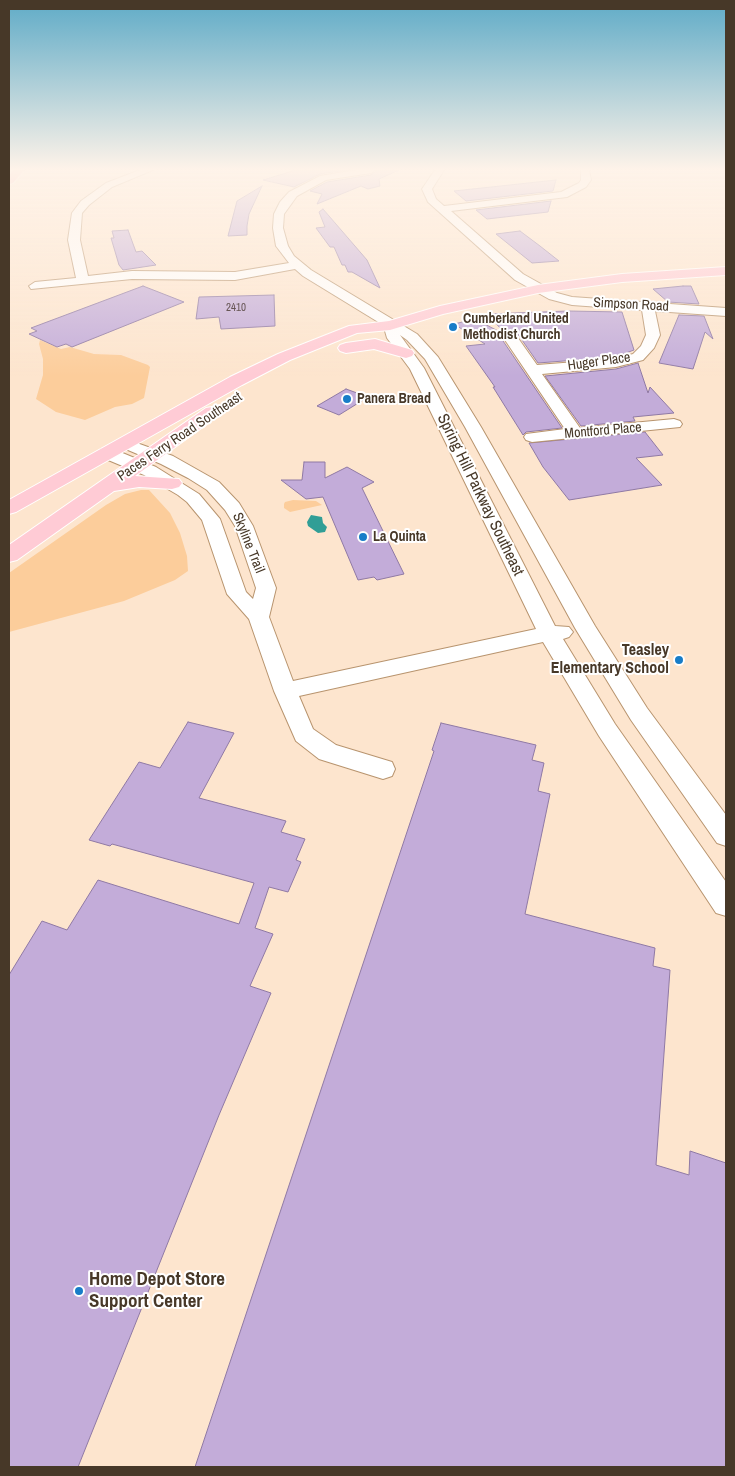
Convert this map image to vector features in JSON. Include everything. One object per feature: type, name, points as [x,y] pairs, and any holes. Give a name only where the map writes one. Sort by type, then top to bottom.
[{"type":"main road","name":"Paces Ferry Road Southeast","points":[[9,508],[236,381],[284,357],[354,329],[390,325],[466,304],[538,289],[647,276],[726,271]]},
{"type":"main road","points":[[576,284],[568,292],[568,295],[576,301]]},
{"type":"main road","name":"Paces Ferry Road Southeast","points":[[9,555],[144,459],[237,397],[390,325]]},
{"type":"main road","points":[[334,350],[375,344],[406,353]]},
{"type":"main road","points":[[107,486],[139,481],[172,483]]},
{"type":"street","points":[[74,239],[83,280]]},
{"type":"street","points":[[280,239],[282,246],[297,265],[321,282],[373,312],[390,325]]},
{"type":"street","name":"Simpson Road","points":[[475,239],[519,277],[538,289],[560,298],[576,301],[726,312]]},
{"type":"street","points":[[35,286],[132,275],[235,276],[297,265]]},
{"type":"street","name":"Huger Place","points":[[533,370],[616,363],[638,357],[647,348],[653,335],[648,305]]},
{"type":"street","name":"Spring Hill Parkway Southeast","points":[[390,325],[394,338],[417,368],[549,634],[607,730],[726,904]]},
{"type":"street","name":"Spring Hill Parkway Southeast","points":[[390,325],[412,337],[437,365],[585,628],[639,714],[726,835]]},
{"type":"street","points":[[508,334],[576,433]]},
{"type":"street","name":"Montford Place","points":[[532,437],[674,424]]},
{"type":"street","name":"Skyline Trail","points":[[115,448],[144,459],[182,467],[221,493],[238,515],[266,588],[260,618]]},
{"type":"street","name":"Skyline Trail","points":[[144,459],[193,498],[211,519],[236,594],[260,618],[285,691],[304,735],[328,752],[383,769]]},
{"type":"street","points":[[285,691],[549,634],[585,628]]},
{"type":"shaded area","points":[[40,340],[61,349],[70,347],[94,354],[121,355],[148,365],[150,367],[144,398],[132,404],[115,407],[85,420],[56,412],[36,399],[43,375]]},
{"type":"shaded area","points":[[149,490],[170,513],[180,533],[187,556],[188,571],[175,580],[124,601],[9,632],[9,573],[106,505],[125,494]]},
{"type":"shaded area","points":[[293,500],[316,501],[322,505],[290,512],[284,508],[284,504]]},
{"type":"water","points":[[311,515],[322,517],[323,523],[327,527],[325,532],[318,533],[308,526],[307,522]]},
{"type":"building","points":[[111,239],[131,239],[136,252],[142,251],[156,265],[123,270],[119,265]]},
{"type":"building","points":[[324,239],[349,239],[367,260],[380,288],[352,272],[348,272],[345,265],[342,265],[334,247],[330,247]]},
{"type":"building","points":[[502,239],[530,239],[559,261],[532,263]]},
{"type":"building","points":[[143,286],[184,302],[72,347],[66,344],[57,347],[29,334],[37,331],[31,328]]},
{"type":"building","points":[[691,286],[699,304],[668,302],[653,289]]},
{"type":"building","points":[[274,295],[275,326],[221,329],[219,317],[196,319],[199,297]]},
{"type":"building","points":[[568,311],[622,312],[634,350],[615,357],[538,363],[515,330],[502,330],[487,314]]},
{"type":"building","points":[[679,315],[704,316],[713,339],[705,332],[693,369],[659,363]]},
{"type":"building","points":[[475,319],[500,332],[499,335],[562,428],[526,432],[523,435],[493,387],[495,387],[466,346],[485,344],[454,324]]},
{"type":"building","points":[[638,363],[648,393],[650,387],[674,413],[633,417],[635,421],[581,426],[545,376],[616,369]]},
{"type":"building","name":"Panera Bread","points":[[346,389],[368,397],[339,415],[317,406]]},
{"type":"building","points":[[645,432],[663,455],[636,458],[662,485],[569,500],[543,467],[529,443]]},
{"type":"building","name":"La Quinta","points":[[304,462],[325,462],[325,478],[347,467],[374,482],[362,488],[404,574],[377,580],[374,577],[358,580],[323,497],[306,499],[281,480],[302,480]]},
{"type":"building","name":"Home Depot Store Support Center","points":[[188,722],[234,733],[199,798],[286,821],[281,832],[305,839],[296,860],[301,862],[288,892],[269,887],[255,928],[273,934],[250,986],[271,993],[219,1115],[78,1467],[9,1467],[9,975],[42,921],[67,930],[98,880],[239,924],[254,883],[112,844],[110,846],[89,840],[139,762],[160,768]]},
{"type":"building","points":[[441,723],[536,745],[532,760],[544,763],[538,791],[550,794],[525,914],[655,948],[653,966],[670,970],[656,1165],[689,1175],[690,1151],[726,1163],[726,1467],[195,1467],[434,751],[432,750]]},
{"type":"place","name":"Cumberland United Methodist Church","points":[[453,327]]},
{"type":"place","name":"Panera Bread","points":[[347,399]]},
{"type":"place","name":"La Quinta","points":[[363,537]]},
{"type":"place","name":"Teasley Elementary School","points":[[679,660]]},
{"type":"place","name":"Home Depot Store Support Center","points":[[79,1291]]}]
